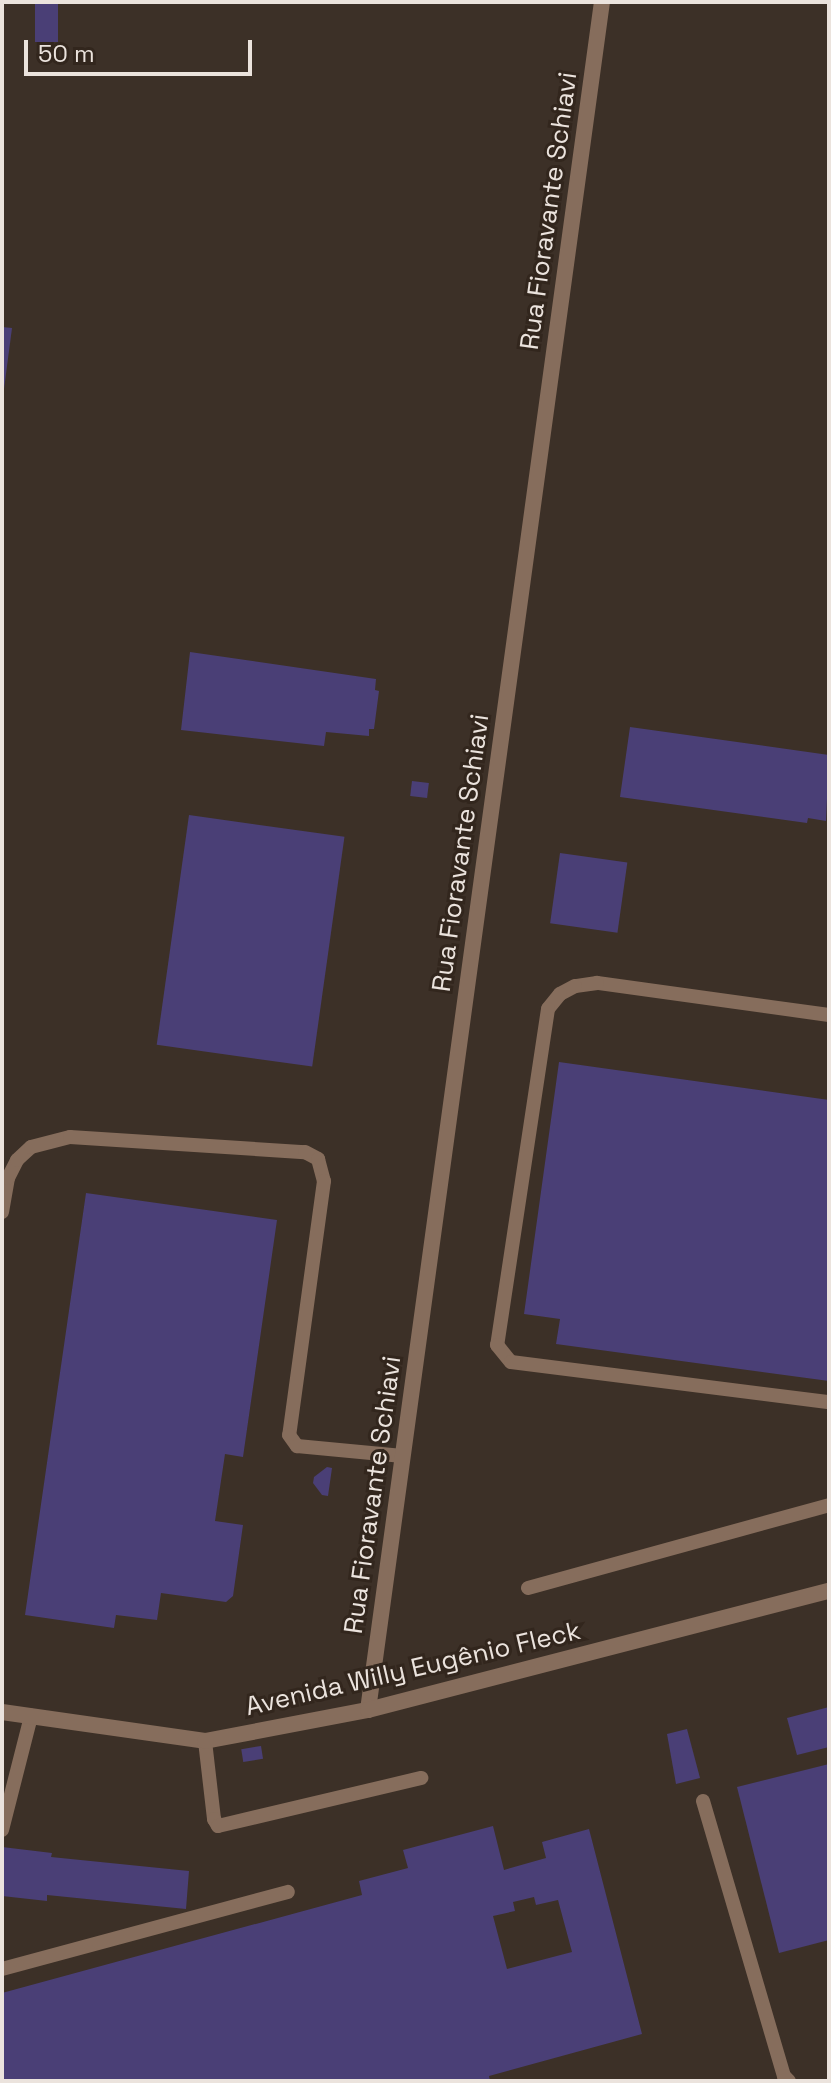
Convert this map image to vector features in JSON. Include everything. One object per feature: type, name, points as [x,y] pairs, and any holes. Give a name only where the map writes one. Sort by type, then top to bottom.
[{"type":"street","name":"Rua Fioravante Schiavi","points":[[368,1710],[602,2]]},
{"type":"street","name":"Avenida Willy Eugênio Fleck","points":[[2,1712],[205,1741],[368,1710],[829,1591]]},
{"type":"lane","points":[[829,1015],[597,983],[575,986],[560,994],[548,1009],[497,1345],[511,1362],[829,1402]]},
{"type":"lane","points":[[2,1212],[8,1178],[17,1160],[31,1147],[70,1137],[305,1152],[318,1159],[324,1181],[289,1435],[297,1446],[403,1456]]},
{"type":"lane","points":[[528,1588],[829,1505]]},
{"type":"lane","points":[[2,1830],[31,1716]]},
{"type":"lane","points":[[205,1741],[214,1819],[218,1826],[421,1778]]},
{"type":"lane","points":[[703,1801],[784,2076],[789,2081]]},
{"type":"lane","points":[[2,1969],[288,1892]]},
{"type":"building","points":[[35,2],[58,2],[58,42],[35,42]]},
{"type":"building","points":[[2,327],[12,328],[4,389],[2,389]]},
{"type":"building","points":[[190,652],[376,679],[375,690],[379,691],[374,729],[369,729],[369,736],[326,732],[324,746],[181,730]]},
{"type":"building","points":[[630,727],[829,755],[826,821],[808,818],[807,823],[620,797]]},
{"type":"building","points":[[412,781],[429,783],[427,798],[410,796]]},
{"type":"building","points":[[189,815],[344,837],[312,1067],[157,1045]]},
{"type":"building","points":[[560,853],[627,862],[617,933],[550,923]]},
{"type":"building","points":[[559,1062],[829,1100],[829,1381],[556,1344],[560,1319],[524,1314]]},
{"type":"building","points":[[86,1193],[277,1220],[243,1457],[225,1454],[215,1521],[243,1525],[233,1596],[226,1602],[161,1593],[157,1620],[116,1615],[114,1628],[25,1615]]},
{"type":"building","points":[[327,1467],[332,1468],[328,1496],[322,1495],[313,1483],[314,1477]]},
{"type":"building","points":[[829,1707],[829,1747],[797,1755],[787,1718]]},
{"type":"building","points":[[687,1729],[700,1778],[676,1784],[667,1734]]},
{"type":"building","points":[[261,1746],[263,1759],[243,1762],[241,1749]]},
{"type":"building","points":[[829,1764],[829,1940],[779,1953],[737,1787]]},
{"type":"building","points":[[493,1826],[504,1870],[546,1858],[542,1842],[589,1829],[642,2034],[489,2076],[490,2081],[2,2081],[2,1993],[362,1895],[359,1881],[408,1868],[403,1850]],"holes":[[[534,1897],[536,1905],[558,1900],[572,1952],[507,1969],[493,1916],[515,1911],[513,1902]]]},
{"type":"building","points":[[2,1847],[52,1853],[51,1857],[189,1871],[186,1909],[47,1895],[47,1901],[2,1896]]}]
